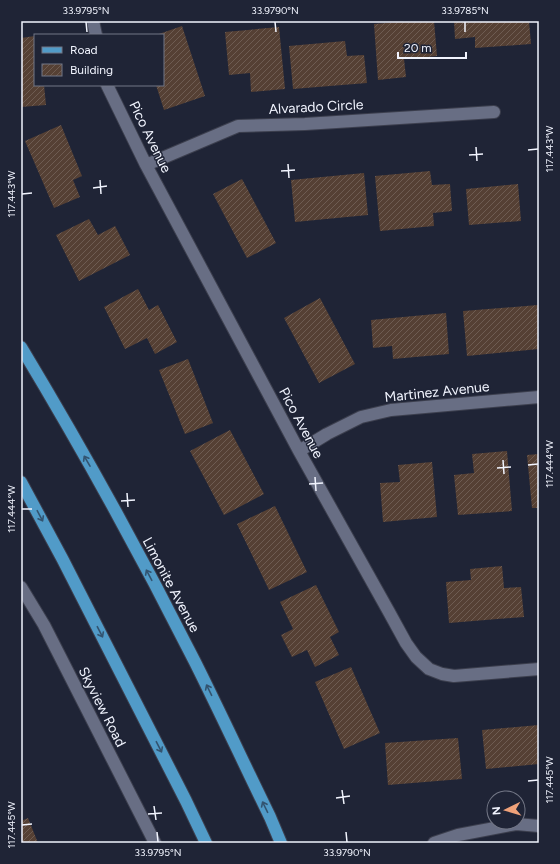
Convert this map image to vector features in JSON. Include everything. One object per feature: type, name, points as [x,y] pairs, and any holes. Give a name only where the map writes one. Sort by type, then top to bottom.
[{"type":"main road","name":"Limonite Avenue","points":[[21,347],[100,482],[158,591],[195,663],[281,843]]},
{"type":"main road","points":[[21,482],[74,581],[206,843]]},
{"type":"street","points":[[93,21],[96,34]]},
{"type":"street","name":"Pico Avenue","points":[[108,86],[146,165],[299,451],[406,643],[416,657],[429,668],[442,674],[454,676],[539,669]]},
{"type":"street","name":"Alvarado Circle","points":[[146,165],[238,126],[305,124],[494,112]]},
{"type":"street","name":"Martinez Avenue","points":[[299,451],[327,434],[361,417],[391,410],[539,396]]},
{"type":"street","name":"Skyview Road","points":[[21,586],[44,625],[155,843]]},
{"type":"street","points":[[434,843],[458,836],[516,824],[539,826]]},
{"type":"building","points":[[434,21],[437,56],[404,59],[406,77],[378,80],[374,24]]},
{"type":"building","points":[[454,21],[529,21],[531,44],[475,48],[475,37],[455,39]]},
{"type":"building","points":[[182,26],[205,96],[164,110],[156,86],[164,86],[164,34],[159,34]]},
{"type":"building","points":[[279,27],[285,89],[251,92],[250,73],[229,75],[225,32]]},
{"type":"building","points":[[34,36],[34,86],[44,86],[46,105],[21,107],[21,38]]},
{"type":"building","points":[[345,41],[347,56],[364,55],[367,83],[293,89],[289,46]]},
{"type":"building","points":[[61,125],[82,176],[73,180],[80,197],[54,208],[25,141]]},
{"type":"building","points":[[430,171],[432,185],[450,184],[452,211],[433,213],[434,226],[380,231],[375,176]]},
{"type":"building","points":[[364,173],[368,215],[295,222],[291,180]]},
{"type":"building","points":[[242,179],[276,243],[247,258],[213,194]]},
{"type":"building","points":[[518,184],[521,221],[469,225],[466,189]]},
{"type":"building","points":[[89,219],[98,235],[115,226],[130,255],[79,281],[56,235]]},
{"type":"building","points":[[138,289],[149,310],[158,305],[177,342],[155,354],[147,338],[125,349],[104,307]]},
{"type":"building","points":[[320,298],[355,364],[319,383],[284,318]]},
{"type":"building","points":[[538,305],[539,349],[467,356],[463,311]]},
{"type":"building","points":[[446,313],[449,354],[393,359],[392,346],[373,348],[371,320]]},
{"type":"building","points":[[188,359],[213,423],[185,434],[159,370]]},
{"type":"building","points":[[230,430],[264,494],[224,515],[190,451]]},
{"type":"building","points":[[507,451],[512,511],[458,515],[454,475],[474,473],[472,454]]},
{"type":"building","points":[[539,454],[539,508],[532,508],[527,455]]},
{"type":"building","points":[[432,462],[437,517],[383,522],[380,483],[400,482],[398,465]]},
{"type":"building","points":[[275,506],[307,572],[269,590],[237,524]]},
{"type":"building","points":[[502,566],[504,588],[521,587],[524,617],[449,623],[446,582],[471,580],[470,569]]},
{"type":"building","points":[[316,585],[339,632],[330,637],[339,655],[315,667],[307,650],[292,657],[281,635],[293,629],[280,602]]},
{"type":"building","points":[[351,667],[380,733],[344,749],[315,682]]},
{"type":"building","points":[[539,725],[539,764],[486,769],[482,730]]},
{"type":"building","points":[[458,738],[462,779],[388,785],[385,743]]},
{"type":"building","points":[[28,818],[38,843],[21,843],[21,821]]}]
